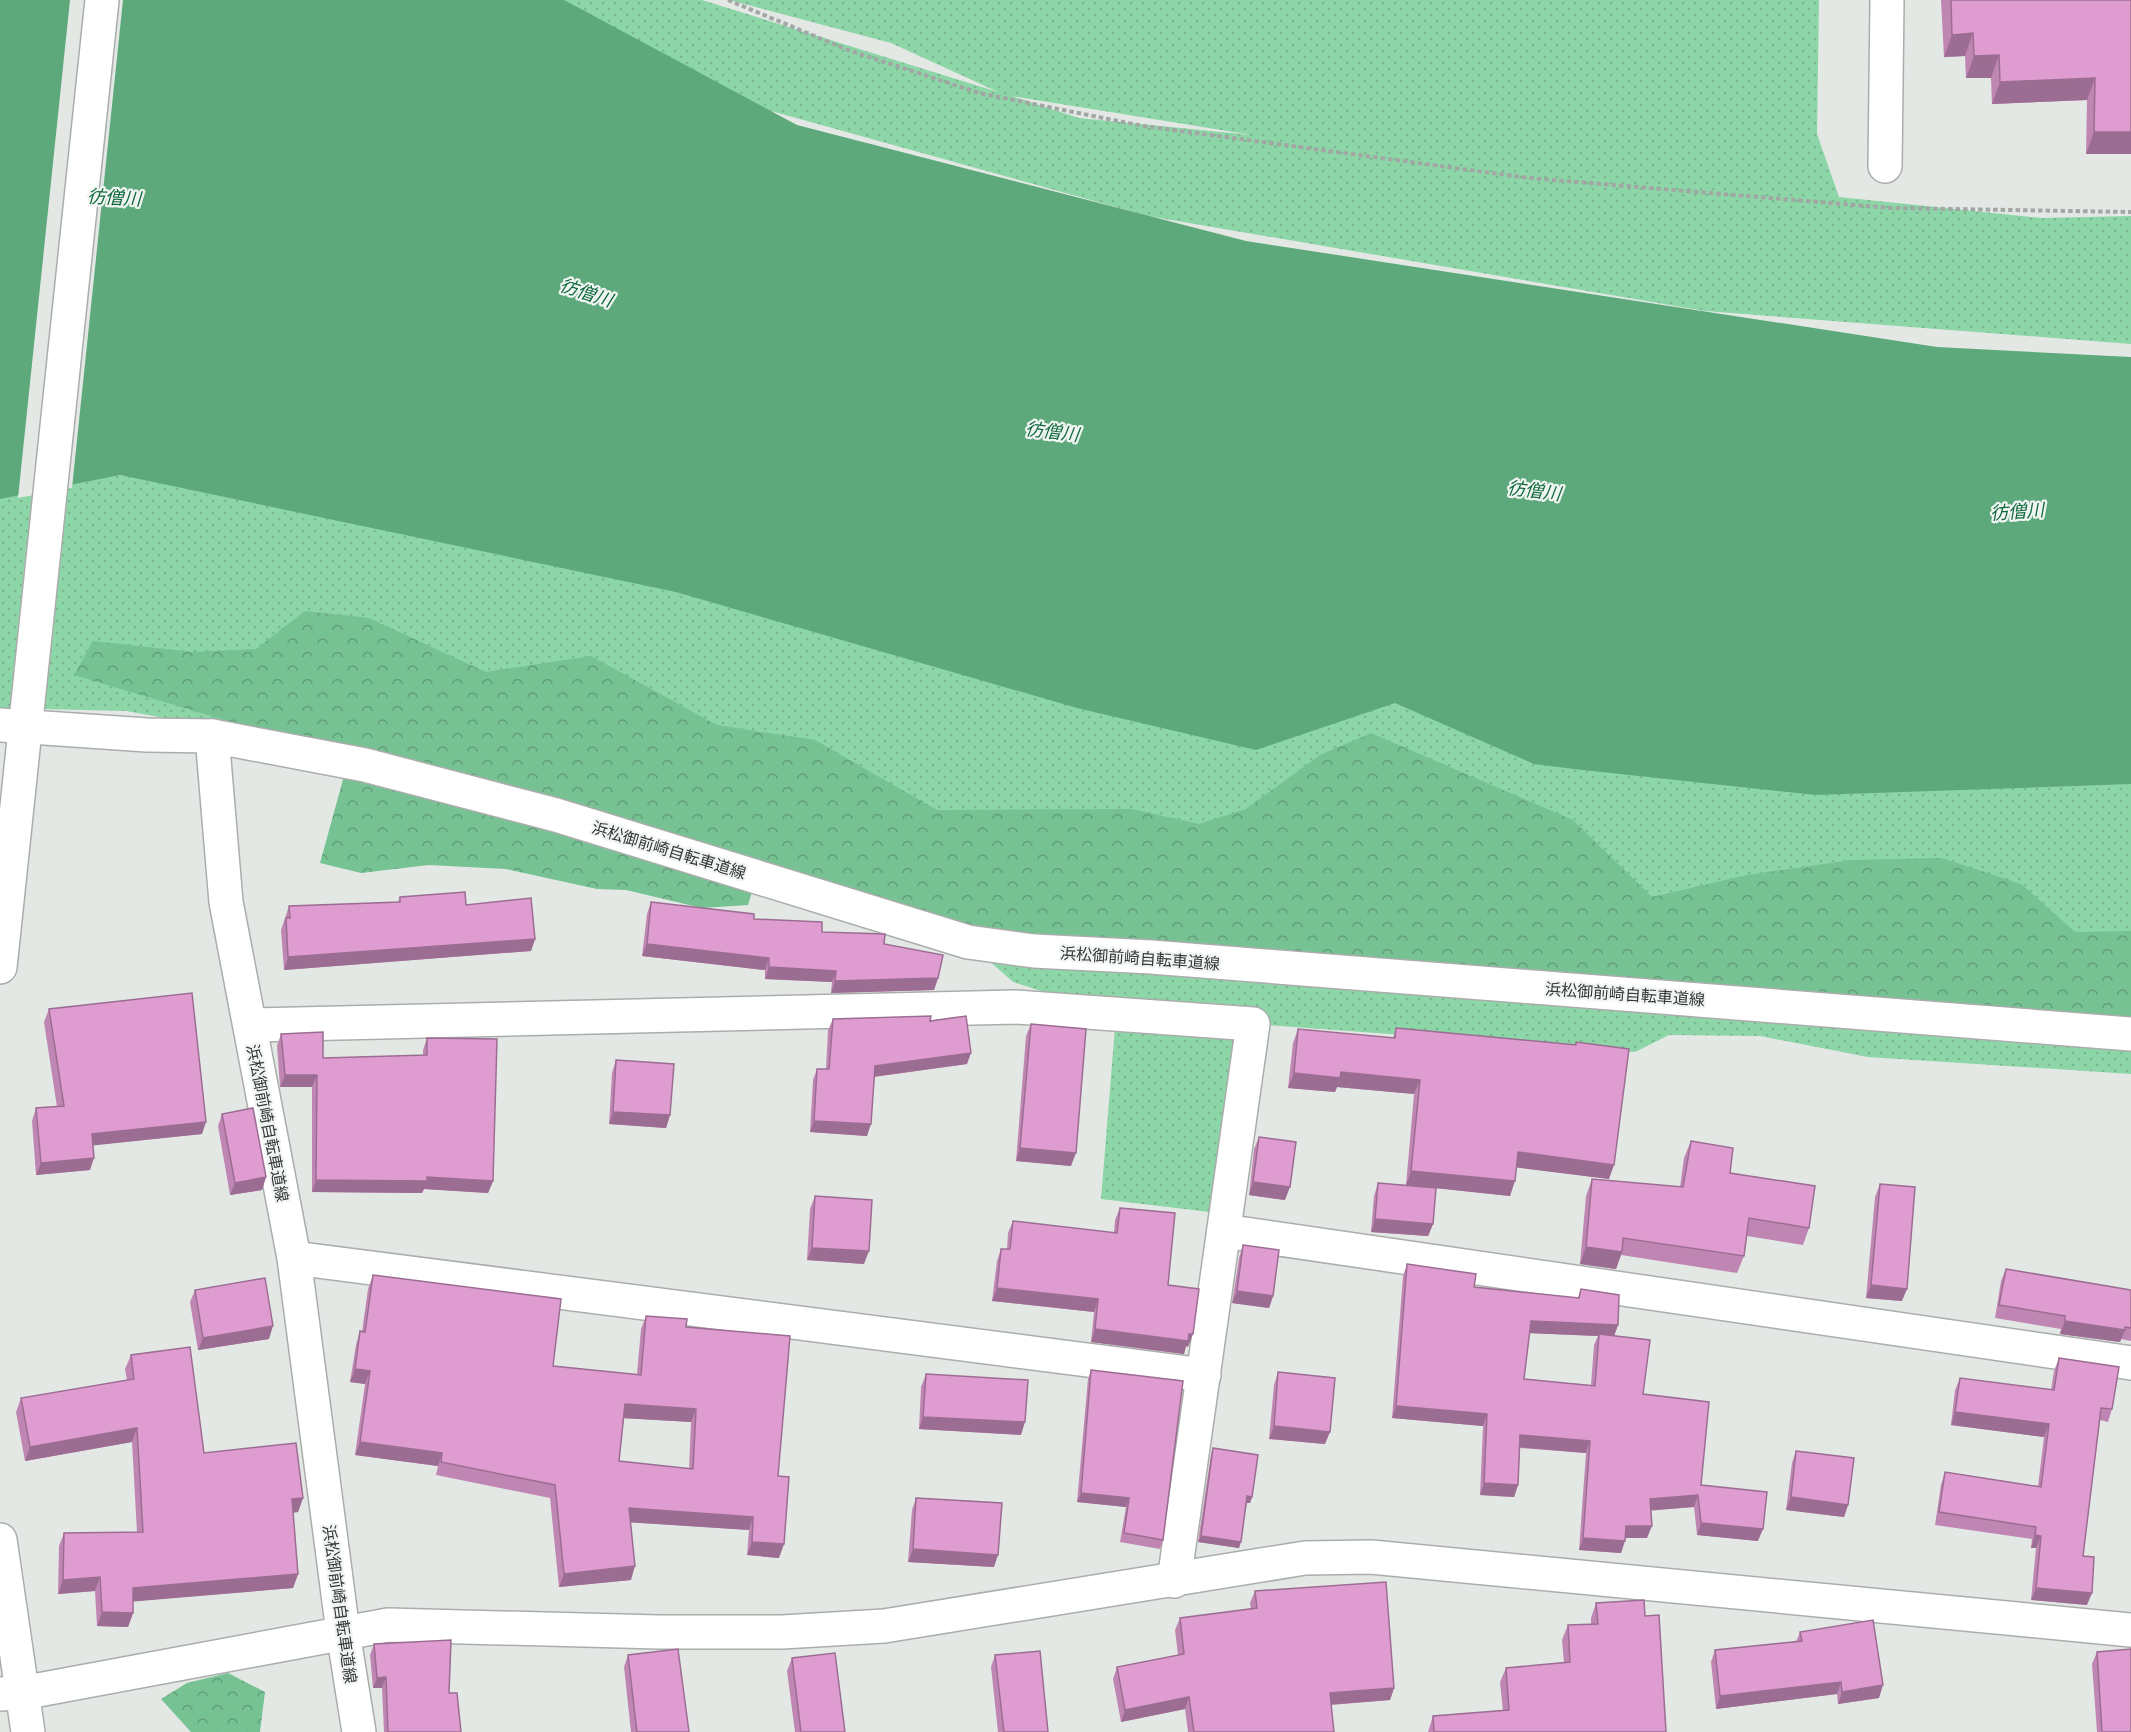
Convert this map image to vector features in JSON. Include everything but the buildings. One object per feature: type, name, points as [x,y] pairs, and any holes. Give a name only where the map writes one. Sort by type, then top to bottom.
[{"type":"street","points":[[0,967],[19,717],[102,0]]},
{"type":"street","points":[[1885,166],[1887,0]]},
{"type":"street","points":[[19,717],[147,735],[212,736]]},
{"type":"street","name":"浜松御前崎自転車道線","points":[[359,1732],[343,1632],[294,1258],[226,902],[212,736],[365,765],[556,815],[968,942],[1034,951],[1151,957],[2131,1034]]},
{"type":"street","points":[[250,1025],[1015,1007],[1253,1024],[1174,1581]]},
{"type":"street","points":[[1224,1231],[2131,1363]]},
{"type":"street","points":[[294,1258],[1204,1375]]},
{"type":"street","points":[[0,1540],[11,1693],[28,1732]]},
{"type":"street","points":[[11,1693],[388,1625],[659,1632],[782,1632],[853,1628],[896,1624],[1174,1581],[1305,1558],[1371,1557],[2131,1630]]},
{"type":"path","points":[[728,0],[848,50],[979,93],[1143,126],[1540,179],[1891,208],[2131,212]]},
{"type":"shaded area","points":[[519,0],[702,0],[998,92],[891,43],[729,0],[1819,0],[1817,134],[1839,197],[2042,218],[2131,216],[2131,344],[1705,311],[1148,216],[771,111]],"holes":[[[1011,96],[1252,135],[1079,118]]]},
{"type":"shaded area","points":[[119,475],[2131,781],[2131,1074],[1868,1057],[1760,1036],[1669,1035],[1635,1052],[1253,1024],[1226,1214],[1101,1199],[1116,1015],[1013,982],[968,942],[231,730],[126,711],[0,708],[0,486]]},
{"type":"green space","points":[[305,611],[369,618],[486,672],[591,656],[717,725],[815,740],[937,810],[1132,809],[1199,824],[1246,809],[1320,755],[1371,733],[1573,820],[1652,897],[1747,875],[1852,860],[1942,858],[2021,884],[2075,932],[2131,931],[2131,1033],[968,942],[756,879],[748,905],[702,908],[626,890],[597,889],[506,869],[429,865],[361,873],[320,863],[344,776],[595,831],[74,675],[93,641],[194,652],[256,649]]},
{"type":"green space","points":[[228,1673],[265,1692],[260,1732],[191,1732],[161,1699],[187,1683]]},
{"type":"water","name":"彷僧川","points":[[0,0],[564,0],[797,125],[1246,241],[1937,347],[2131,357],[2131,784],[1816,795],[1574,769],[1534,764],[1395,703],[1256,750],[1077,708],[676,592],[120,475],[0,499]]},
{"type":"pier","points":[[70,0],[123,0],[72,488],[18,498]]}]
